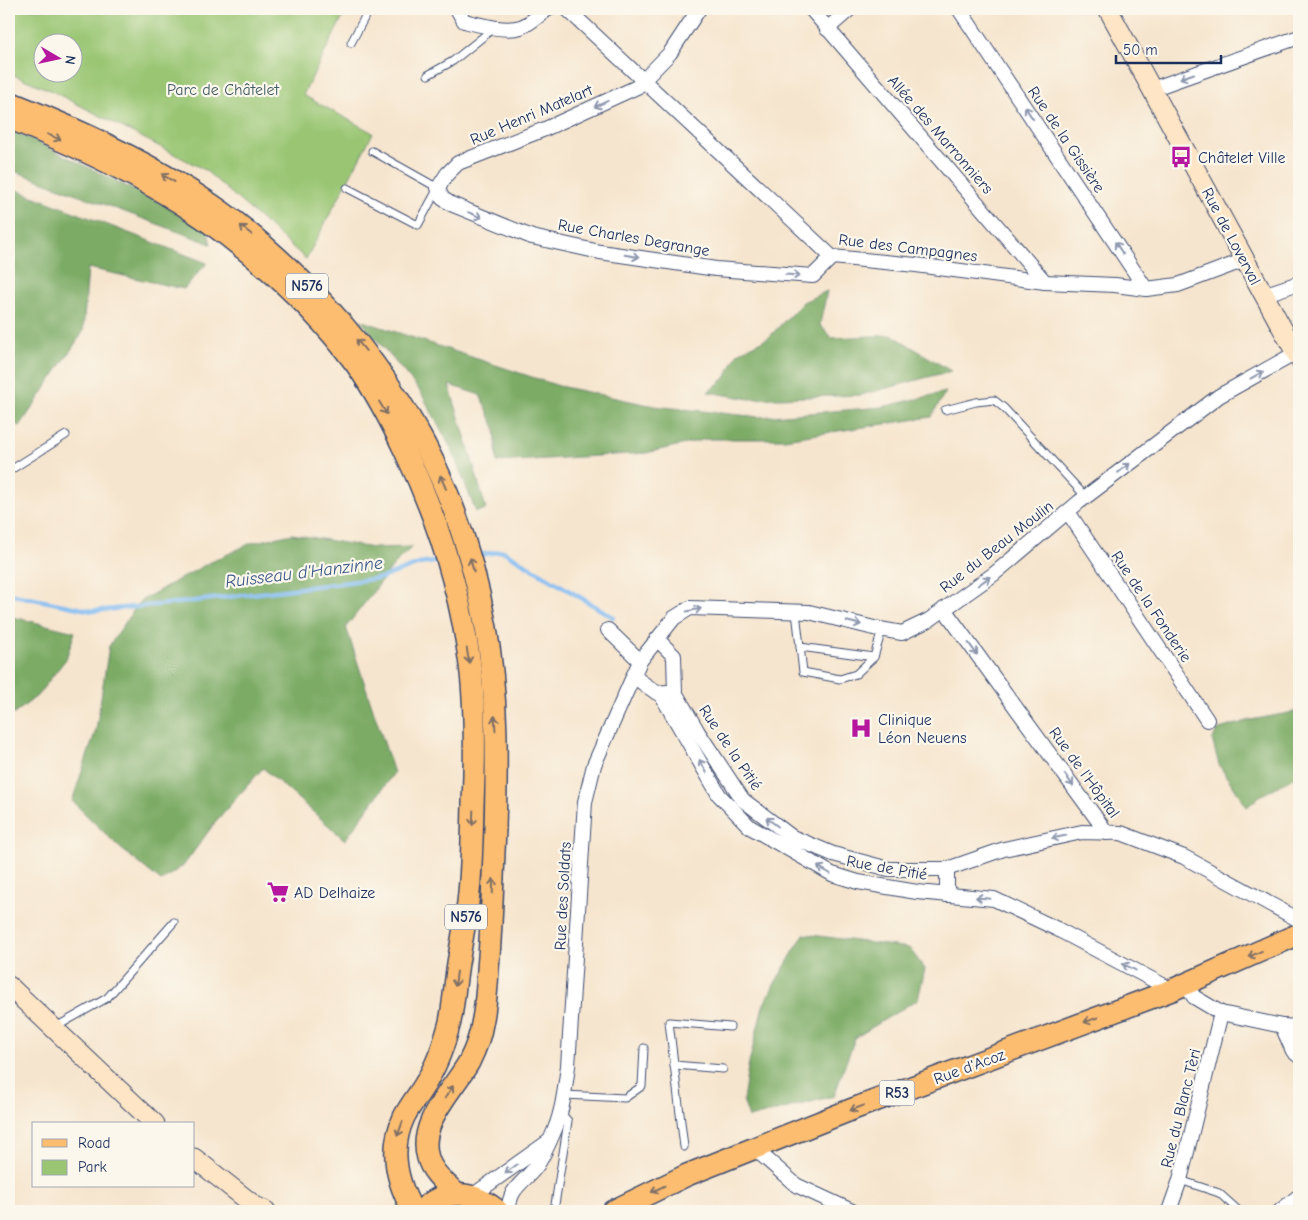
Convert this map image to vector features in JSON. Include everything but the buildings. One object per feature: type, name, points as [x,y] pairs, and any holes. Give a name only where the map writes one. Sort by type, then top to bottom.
[{"type":"main road","name":"N576","points":[[9,102],[70,127],[131,156],[206,210],[313,313],[357,366],[389,418],[430,505],[450,566],[460,608],[470,668],[474,734],[473,815],[467,908],[457,965],[453,1005],[445,1039],[429,1078],[405,1116],[396,1138],[395,1156],[397,1173],[402,1191],[412,1211]]},
{"type":"main road","name":"N576","points":[[9,118],[95,156],[246,230],[296,274],[363,347],[390,384],[431,457],[460,527],[472,562],[490,658],[496,733],[493,886],[486,1000],[482,1024],[471,1058],[437,1112],[428,1129],[426,1143],[428,1159],[435,1172],[464,1195]]},
{"type":"main road","name":"Rue d'Acoz","points":[[612,1211],[687,1173],[1179,987],[1299,934]]},
{"type":"main road","points":[[421,1211],[440,1198],[464,1195],[487,1202],[498,1211]]},
{"type":"street","points":[[457,9],[464,21],[494,28],[519,27],[534,20],[548,9]]},
{"type":"street","name":"Rue des Campagnes","points":[[568,9],[832,257],[916,264],[1045,282],[1115,285],[1146,289],[1178,285],[1245,260]]},
{"type":"street","name":"Rue Henri Matelart","points":[[438,188],[447,174],[458,163],[546,129],[637,87],[670,54],[699,9]]},
{"type":"street","name":"Allée des Marronniers","points":[[811,9],[1045,282]]},
{"type":"street","points":[[828,29],[850,9]]},
{"type":"street","name":"Rue de la Gissière","points":[[960,9],[1146,289]]},
{"type":"street","name":"Rue de Loverval","points":[[1108,9],[1298,356]]},
{"type":"street","points":[[1152,89],[1299,37]]},
{"type":"street","name":"Rue Charles Degrange","points":[[438,188],[442,198],[471,213],[532,237],[600,252],[716,269],[813,276],[832,257]]},
{"type":"street","points":[[1263,295],[1299,283]]},
{"type":"street","name":"Rue du Beau Moulin","points":[[640,660],[674,618],[690,608],[809,612],[902,633],[929,620],[994,574],[1086,497],[1218,396],[1298,356]]},
{"type":"street","name":"Rue de la Fonderie","points":[[1068,512],[1207,720]]},
{"type":"street","name":"Rue de l'Hôpital","points":[[944,609],[1108,833],[1121,833],[1184,857],[1299,920]]},
{"type":"street","points":[[608,630],[640,660]]},
{"type":"street","name":"Rue de la Pitié","points":[[657,639],[674,656],[675,692],[698,732],[743,800],[792,837],[833,854],[889,869],[947,869],[1004,849],[1082,832],[1108,833]]},
{"type":"street","name":"Rue des Soldats","points":[[509,1211],[509,1201],[513,1192],[537,1165],[561,1113],[568,1066],[585,802],[594,765],[640,660]]},
{"type":"street","points":[[633,676],[657,693],[675,692]]},
{"type":"street","name":"Rue de Pitié","points":[[660,693],[719,795],[750,827],[832,874],[858,882],[947,895],[994,899],[1179,987],[1221,1013],[1282,1026],[1299,1027]]},
{"type":"street","points":[[947,869],[947,895]]},
{"type":"street","points":[[9,986],[153,1122]]},
{"type":"street","name":"Rue du Blanc Tèri","points":[[1169,1211],[1180,1180],[1221,1013]]},
{"type":"street","points":[[1282,1026],[1293,1051],[1299,1056]]},
{"type":"street","points":[[464,1195],[549,1142]]},
{"type":"street","points":[[754,1148],[796,1185],[852,1211]]},
{"type":"street","points":[[195,1159],[255,1206],[266,1211]]},
{"type":"street","points":[[1280,1211],[1299,1196]]},
{"type":"lane","points":[[351,43],[369,9]]},
{"type":"lane","points":[[428,75],[452,61],[494,28]]},
{"type":"lane","points":[[347,188],[418,225],[438,188],[372,151]]},
{"type":"lane","points":[[945,410],[976,402],[994,400],[1004,408],[1086,497]]},
{"type":"lane","points":[[9,471],[66,435]]},
{"type":"lane","points":[[796,612],[803,672],[840,679],[856,674],[874,657],[882,630]]},
{"type":"lane","points":[[800,647],[874,657]]},
{"type":"lane","points":[[53,1029],[107,998],[174,922]]},
{"type":"lane","points":[[684,1147],[669,1022],[730,1027]]},
{"type":"lane","points":[[564,1095],[625,1098],[642,1086],[644,1048]]},
{"type":"lane","points":[[674,1065],[723,1069]]},
{"type":"lane","points":[[554,1211],[568,1121],[561,1113]]},
{"type":"lane","points":[[1180,1180],[1219,1193],[1239,1211]]},
{"type":"green space","name":"Parc de Châtelet","points":[[9,9],[347,9],[303,95],[373,133],[306,259],[205,170],[52,91],[9,73]]},
{"type":"green space","points":[[9,130],[207,226],[211,244],[9,169]]},
{"type":"green space","points":[[9,187],[207,263],[184,289],[88,268],[83,332],[20,426],[9,422]]},
{"type":"green space","points":[[827,291],[820,325],[832,338],[892,335],[951,371],[861,395],[750,399],[708,392],[725,378],[738,353],[768,338],[803,302]]},
{"type":"green space","points":[[360,320],[559,386],[654,406],[759,417],[882,407],[946,392],[931,417],[785,439],[707,439],[646,453],[497,462],[495,428],[480,395],[449,385],[486,509],[476,512],[451,448],[420,391]]},
{"type":"green space","points":[[292,534],[373,548],[412,547],[398,560],[346,627],[394,773],[345,840],[263,768],[216,821],[184,865],[161,881],[119,847],[72,801],[96,730],[109,646],[140,601],[205,565],[251,543]]},
{"type":"green space","points":[[9,616],[75,632],[66,659],[37,696],[9,718]]},
{"type":"green space","points":[[1299,711],[1299,775],[1260,796],[1247,807],[1219,765],[1212,739],[1219,729],[1251,720]]},
{"type":"green space","points":[[804,934],[909,948],[925,969],[918,999],[855,1038],[834,1096],[749,1118],[743,1100],[748,1067],[763,1006]]},
{"type":"waterway","name":"Ruisseau d'Hanzinne","points":[[473,556],[503,551],[613,617]]},
{"type":"waterway","name":"Ruisseau d'Hanzinne","points":[[9,594],[93,611],[187,602],[381,578],[419,564],[441,561]]},
{"type":"place","name":"Châtelet Ville","points":[[1181,157]]},
{"type":"place","name":"Clinique Léon Neuens","points":[[861,728]]},
{"type":"place","name":"AD Delhaize","points":[[278,892]]}]
